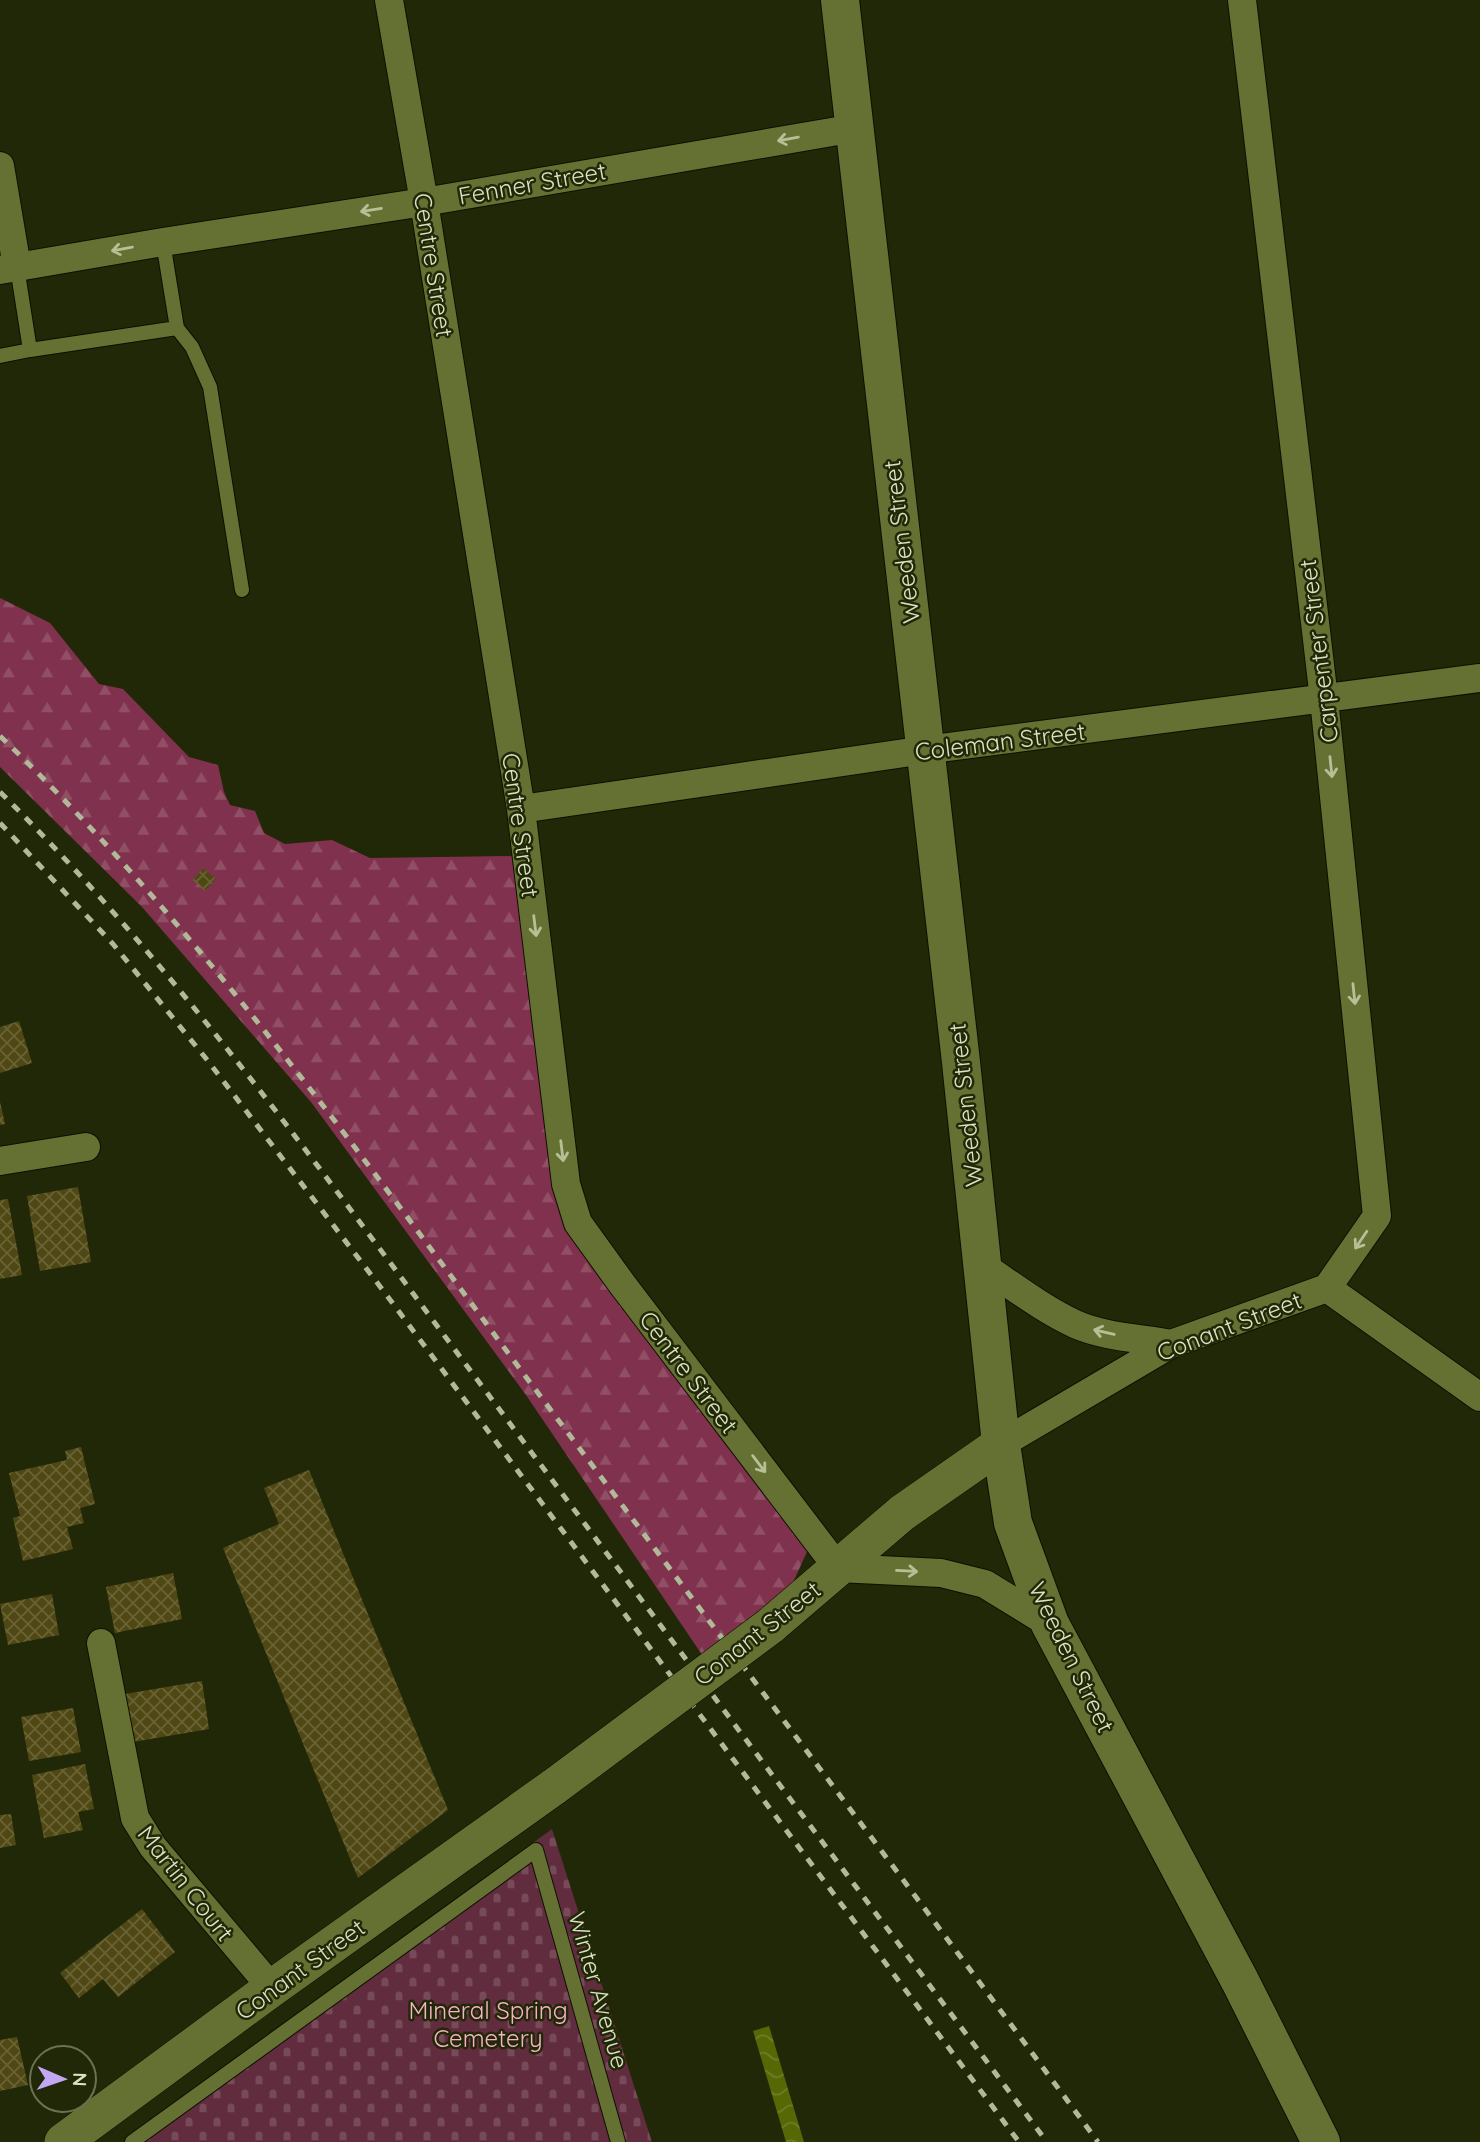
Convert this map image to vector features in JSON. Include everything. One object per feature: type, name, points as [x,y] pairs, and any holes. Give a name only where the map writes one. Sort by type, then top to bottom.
[{"type":"main road","name":"Weeden Street","points":[[840,0],[1001,1444],[1013,1523],[1050,1624],[1240,1981],[1321,2142]]},
{"type":"street","name":"Centre Street","points":[[389,0],[425,202],[521,809],[566,1184],[578,1223],[838,1568]]},
{"type":"street","name":"Carpenter Street","points":[[1242,0],[1324,699],[1377,1216],[1327,1288]]},
{"type":"street","name":"Fenner Street","points":[[8,268],[425,202],[855,128]]},
{"type":"street","points":[[0,166],[8,268]]},
{"type":"street","name":"Coleman Street","points":[[521,809],[925,750],[1480,678]]},
{"type":"street","points":[[0,1161],[86,1147]]},
{"type":"street","points":[[983,1266],[1048,1310],[1078,1325],[1106,1333],[1171,1344]]},
{"type":"street","name":"Conant Street","points":[[63,2142],[272,1988],[555,1786],[770,1626],[902,1513],[1001,1444],[1171,1344],[1327,1288],[1480,1397]]},
{"type":"street","points":[[838,1568],[941,1573],[985,1584],[1050,1624]]},
{"type":"street","name":"Martin Court","points":[[101,1643],[135,1818],[153,1847],[272,1988]]},
{"type":"lane","points":[[163,242],[177,328],[192,347],[210,387],[242,590]]},
{"type":"lane","points":[[8,268],[30,350]]},
{"type":"lane","points":[[0,356],[177,328]]},
{"type":"lane","name":"Winter Avenue","points":[[132,2142],[536,1850],[618,2142]]},
{"type":"green space","points":[[0,598],[50,623],[99,684],[123,689],[189,757],[218,765],[230,805],[255,811],[264,833],[285,844],[332,840],[370,858],[518,856],[569,1205],[811,1543],[780,1611],[711,1668],[526,1395],[311,1102],[142,907],[0,767]]},
{"type":"green space","name":"Mineral Spring Cemetery","points":[[552,1829],[652,2142],[123,2142]]},
{"type":"water","points":[[769,2026],[804,2142],[786,2142],[753,2031]]},
{"type":"building","points":[[203,868],[216,879],[205,891],[193,880]]},
{"type":"building","points":[[19,1021],[32,1063],[0,1073],[0,1027]]},
{"type":"building","points":[[0,1102],[5,1124],[0,1125]]},
{"type":"building","points":[[78,1187],[91,1262],[40,1271],[27,1196]]},
{"type":"building","points":[[8,1199],[22,1275],[0,1279],[0,1200]]},
{"type":"building","points":[[81,1447],[95,1504],[80,1508],[84,1523],[67,1527],[73,1549],[23,1561],[13,1518],[20,1516],[9,1473],[67,1460],[65,1451]]},
{"type":"building","points":[[309,1470],[448,1810],[358,1878],[223,1548],[279,1524],[264,1488]]},
{"type":"building","points":[[173,1573],[182,1619],[115,1633],[106,1587]]},
{"type":"building","points":[[52,1594],[59,1635],[8,1645],[0,1604]]},
{"type":"building","points":[[202,1681],[209,1729],[133,1742],[125,1694]]},
{"type":"building","points":[[73,1708],[81,1752],[29,1761],[21,1717]]},
{"type":"building","points":[[85,1764],[94,1809],[78,1812],[83,1830],[44,1838],[32,1775]]},
{"type":"building","points":[[11,1814],[16,1845],[0,1848],[0,1815]]},
{"type":"building","points":[[142,1909],[175,1952],[118,1997],[103,1979],[79,1998],[60,1973]]},
{"type":"building","points":[[17,2037],[28,2085],[0,2091],[0,2040]]},
{"type":"railway","points":[[0,736],[73,809],[143,885],[275,1044],[1098,2142]]},
{"type":"railway","points":[[0,792],[128,930],[248,1076],[1047,2142]]},
{"type":"railway","points":[[0,823],[113,944],[208,1061],[385,1293],[1019,2142]]}]
